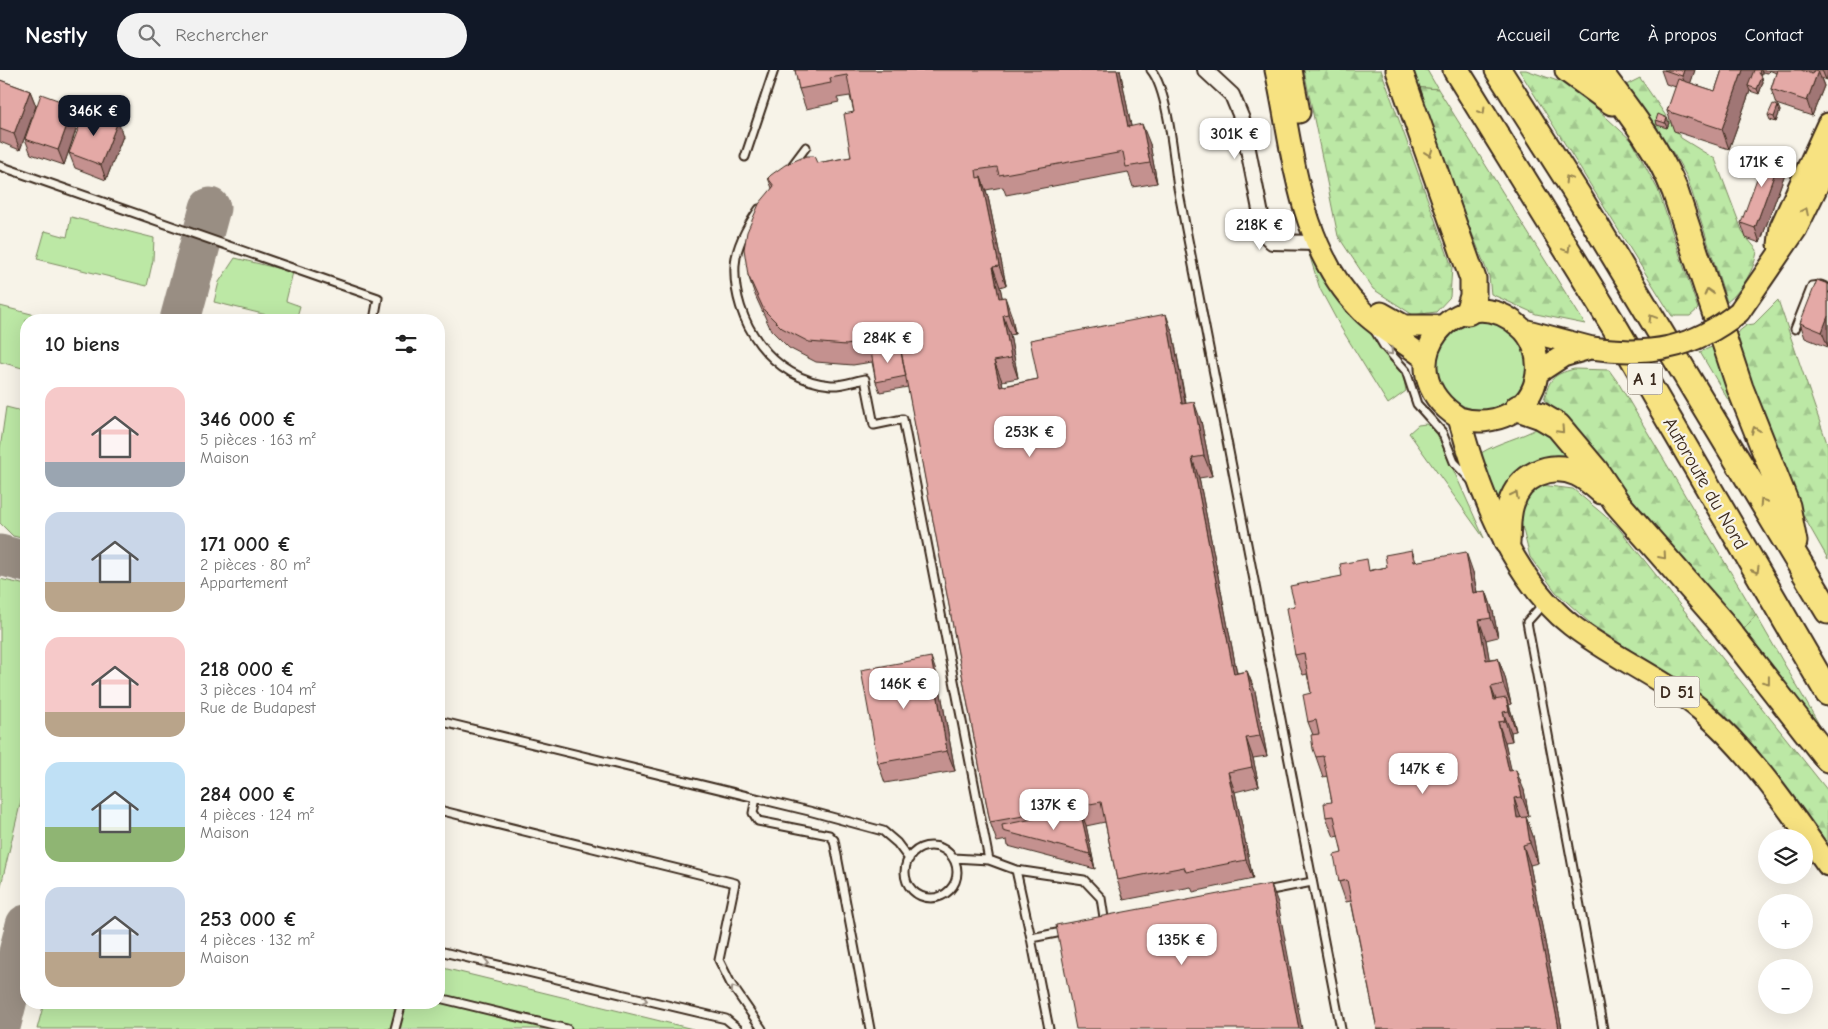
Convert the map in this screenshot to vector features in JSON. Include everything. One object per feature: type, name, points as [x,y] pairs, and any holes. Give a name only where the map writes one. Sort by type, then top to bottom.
[{"type":"highway","points":[[1399,70],[1473,279],[1473,296],[1468,312]]},
{"type":"highway","name":"Autoroute du Nord","points":[[1456,70],[1611,321],[1828,693]]},
{"type":"highway","name":"Autoroute du Nord","points":[[1498,70],[1582,202],[1828,611]]},
{"type":"highway","points":[[1568,70],[1611,101],[1641,129]]},
{"type":"highway","points":[[1598,70],[1641,129],[1664,165],[1675,191],[1740,388],[1786,506],[1798,559]]},
{"type":"highway","points":[[1518,408],[1541,416],[1558,426],[1595,470],[1617,503],[1720,622],[1828,759]]},
{"type":"highway","points":[[1507,542],[1509,514],[1514,496],[1526,480],[1543,471],[1560,469],[1578,473],[1617,503]]},
{"type":"main road","points":[[1276,70],[1300,190],[1315,243],[1324,264],[1342,290],[1363,312],[1426,359]]},
{"type":"main road","points":[[1291,70],[1316,211],[1330,247],[1357,288],[1382,314],[1404,326],[1442,326]]},
{"type":"main road","points":[[1779,252],[1780,227],[1828,124]]},
{"type":"main road","points":[[1524,330],[1592,348],[1625,352],[1663,349],[1707,334],[1739,312],[1752,295],[1796,228],[1828,164]]},
{"type":"main road","points":[[1483,310],[1499,313],[1512,320],[1524,330],[1532,343],[1537,358],[1537,373],[1528,398],[1504,418],[1487,422],[1473,422],[1459,418],[1444,408],[1433,394],[1426,377],[1426,359],[1435,336],[1442,326],[1454,317],[1468,312],[1483,310]]},
{"type":"main road","points":[[1537,373],[1562,356],[1592,348]]},
{"type":"main road","name":"D 51","points":[[1459,418],[1473,465],[1507,542],[1526,576],[1546,601],[1571,625],[1677,692],[1732,738],[1772,787],[1828,865]]},
{"type":"main road","points":[[1473,465],[1487,422]]},
{"type":"street","points":[[1205,70],[1232,95],[1242,119],[1265,235],[1272,242],[1315,243]]},
{"type":"lane","points":[[745,157],[774,70]]},
{"type":"lane","points":[[1151,70],[1156,76],[1163,100],[1178,188],[1341,1029]]},
{"type":"lane","points":[[786,175],[806,147]]},
{"type":"lane","points":[[0,166],[378,298],[375,314]]},
{"type":"lane","points":[[765,201],[745,229],[735,263],[739,299],[749,329],[762,348],[779,364],[806,379],[832,385],[864,379],[874,425],[904,419],[990,860]]},
{"type":"lane","points":[[1795,329],[1812,286],[1821,285],[1828,288]]},
{"type":"lane","points":[[1363,312],[1384,346],[1406,371],[1417,404],[1442,432],[1454,462],[1486,496]]},
{"type":"lane","points":[[1546,601],[1527,622],[1603,1029]]},
{"type":"lane","points":[[445,722],[883,831],[909,859]]},
{"type":"lane","points":[[756,798],[753,813],[758,821],[829,835],[834,840],[870,1029]]},
{"type":"lane","points":[[445,811],[735,883],[719,960],[726,977],[762,1029]]},
{"type":"lane","points":[[928,846],[943,849],[953,858],[957,871],[954,885],[944,895],[930,898],[916,893],[907,881],[906,866],[909,859],[914,853],[928,846]]},
{"type":"lane","points":[[953,858],[990,860],[1016,870],[1084,880],[1101,898],[1106,924]]},
{"type":"lane","points":[[1016,870],[1048,1029]]},
{"type":"lane","points":[[1258,893],[1312,882]]},
{"type":"lane","points":[[1096,926],[1115,922]]},
{"type":"lane","points":[[1031,938],[1078,929]]},
{"type":"lane","points":[[445,952],[726,1019],[738,1029]]},
{"type":"lane","points":[[445,999],[567,1029]]},
{"type":"lane","points":[[395,1029],[400,1009]]},
{"type":"green space","points":[[1304,70],[1381,70],[1452,267],[1450,297],[1436,312],[1413,315],[1373,289],[1338,236]]},
{"type":"green space","points":[[1408,70],[1427,70],[1438,89],[1414,87]]},
{"type":"green space","points":[[1519,70],[1526,70],[1572,86],[1632,141],[1658,190],[1698,309],[1690,316],[1672,316]]},
{"type":"green space","points":[[1640,78],[1681,138],[1715,159],[1743,233],[1757,250],[1754,264],[1747,279],[1727,302],[1687,177],[1674,154],[1622,87]]},
{"type":"green space","points":[[1414,87],[1438,89],[1585,324],[1536,314],[1491,294],[1489,276]]},
{"type":"green space","points":[[71,217],[154,238],[153,260],[147,286],[37,259],[45,231],[67,237]]},
{"type":"green space","points":[[1309,254],[1363,323],[1402,368],[1406,391],[1388,404],[1341,328],[1320,289]]},
{"type":"green space","points":[[235,258],[293,272],[286,301],[300,306],[298,314],[263,314],[214,302],[219,282]]},
{"type":"green space","points":[[1778,300],[1828,446],[1828,559],[1787,487],[1728,340],[1747,325],[1754,324]]},
{"type":"green space","points":[[0,306],[31,314],[20,314],[20,367],[0,362]]},
{"type":"green space","points":[[1482,320],[1499,323],[1514,333],[1524,348],[1527,365],[1524,382],[1514,397],[1499,407],[1482,410],[1465,407],[1450,397],[1440,382],[1437,365],[1440,348],[1450,333],[1465,323]]},
{"type":"green space","points":[[1714,346],[1751,439],[1700,352]]},
{"type":"green space","points":[[1574,369],[1609,370],[1619,384],[1756,615],[1742,631],[1565,418],[1544,400],[1553,378]]},
{"type":"green space","points":[[6,407],[20,410],[20,538],[13,536],[0,523],[0,449]]},
{"type":"green space","points":[[1426,424],[1435,429],[1484,538],[1409,433],[1418,425]]},
{"type":"green space","points":[[1538,428],[1572,449],[1568,464],[1499,504],[1483,467],[1481,453]]},
{"type":"green space","points":[[1541,485],[1573,489],[1617,526],[1828,791],[1828,846],[1767,767],[1704,698],[1592,625],[1556,592],[1530,557],[1520,518],[1528,498]]},
{"type":"green space","points":[[0,579],[20,584],[20,805],[0,890]]},
{"type":"green space","points":[[1756,615],[1828,740],[1742,631]]},
{"type":"green space","points":[[445,968],[693,1029],[37,1029],[42,1009],[445,1009]]},
{"type":"building","points":[[795,70],[1117,70],[1128,127],[1142,124],[1150,163],[1126,167],[1123,152],[999,175],[997,167],[976,170],[977,178],[981,177],[999,266],[993,267],[999,298],[1005,297],[1008,314],[1003,315],[1011,358],[994,361],[1000,387],[1038,379],[1030,340],[1166,314],[1182,404],[1194,402],[1204,456],[1192,458],[1234,674],[1247,671],[1260,736],[1246,738],[1252,767],[1228,772],[1246,860],[1186,872],[1184,867],[1117,880],[1101,802],[990,822],[898,336],[846,345],[809,342],[782,328],[764,310],[748,275],[744,249],[747,232],[759,204],[774,186],[768,178],[785,165],[806,156],[814,156],[817,163],[851,157],[844,114],[854,112],[847,75],[830,78],[831,83],[799,89]]},
{"type":"building","points":[[1664,70],[1684,70],[1682,76]]},
{"type":"building","points":[[1722,70],[1743,70],[1722,129],[1667,111],[1678,79],[1715,91]]},
{"type":"building","points":[[1754,70],[1760,70],[1759,73],[1762,77],[1757,89],[1748,86]]},
{"type":"building","points":[[1777,70],[1801,70],[1812,74],[1814,70],[1818,71],[1807,101],[1771,89]]},
{"type":"building","points":[[0,80],[30,91],[14,134],[0,129]]},
{"type":"building","points":[[41,94],[74,106],[58,150],[25,139]]},
{"type":"building","points":[[1773,104],[1778,106],[1774,117],[1768,115]]},
{"type":"building","points":[[86,109],[118,121],[101,165],[69,153]]},
{"type":"building","points":[[1658,114],[1667,118],[1665,123],[1656,120]]},
{"type":"building","points":[[1768,148],[1782,153],[1755,228],[1741,223]]},
{"type":"building","points":[[1817,280],[1828,284],[1828,316],[1822,332],[1800,323]]},
{"type":"building","points":[[900,346],[906,376],[876,382],[871,351]]},
{"type":"building","points":[[1412,550],[1414,562],[1466,552],[1473,593],[1486,591],[1491,618],[1479,620],[1486,660],[1498,658],[1503,684],[1491,687],[1494,700],[1506,698],[1509,711],[1503,712],[1505,721],[1498,722],[1509,771],[1516,770],[1522,797],[1514,798],[1517,818],[1526,817],[1530,843],[1523,845],[1559,1029],[1377,1029],[1347,880],[1339,882],[1334,855],[1342,853],[1334,816],[1326,817],[1324,803],[1332,802],[1323,756],[1316,757],[1313,749],[1311,735],[1319,734],[1316,720],[1308,722],[1303,695],[1311,693],[1304,653],[1295,655],[1287,608],[1295,606],[1290,586],[1342,576],[1340,564],[1367,559],[1369,571],[1387,567],[1385,555]]},
{"type":"building","points":[[931,657],[947,751],[878,763],[861,670]]},
{"type":"building","points":[[1080,810],[1090,854],[1003,831],[1002,825]]},
{"type":"building","points":[[1271,884],[1299,1029],[1076,1029],[1056,925]]},
{"type":"taxiway","points":[[182,314],[210,208]]},
{"type":"taxiway","points":[[0,555],[20,560]]},
{"type":"taxiway","points":[[0,1027],[20,949]]}]
